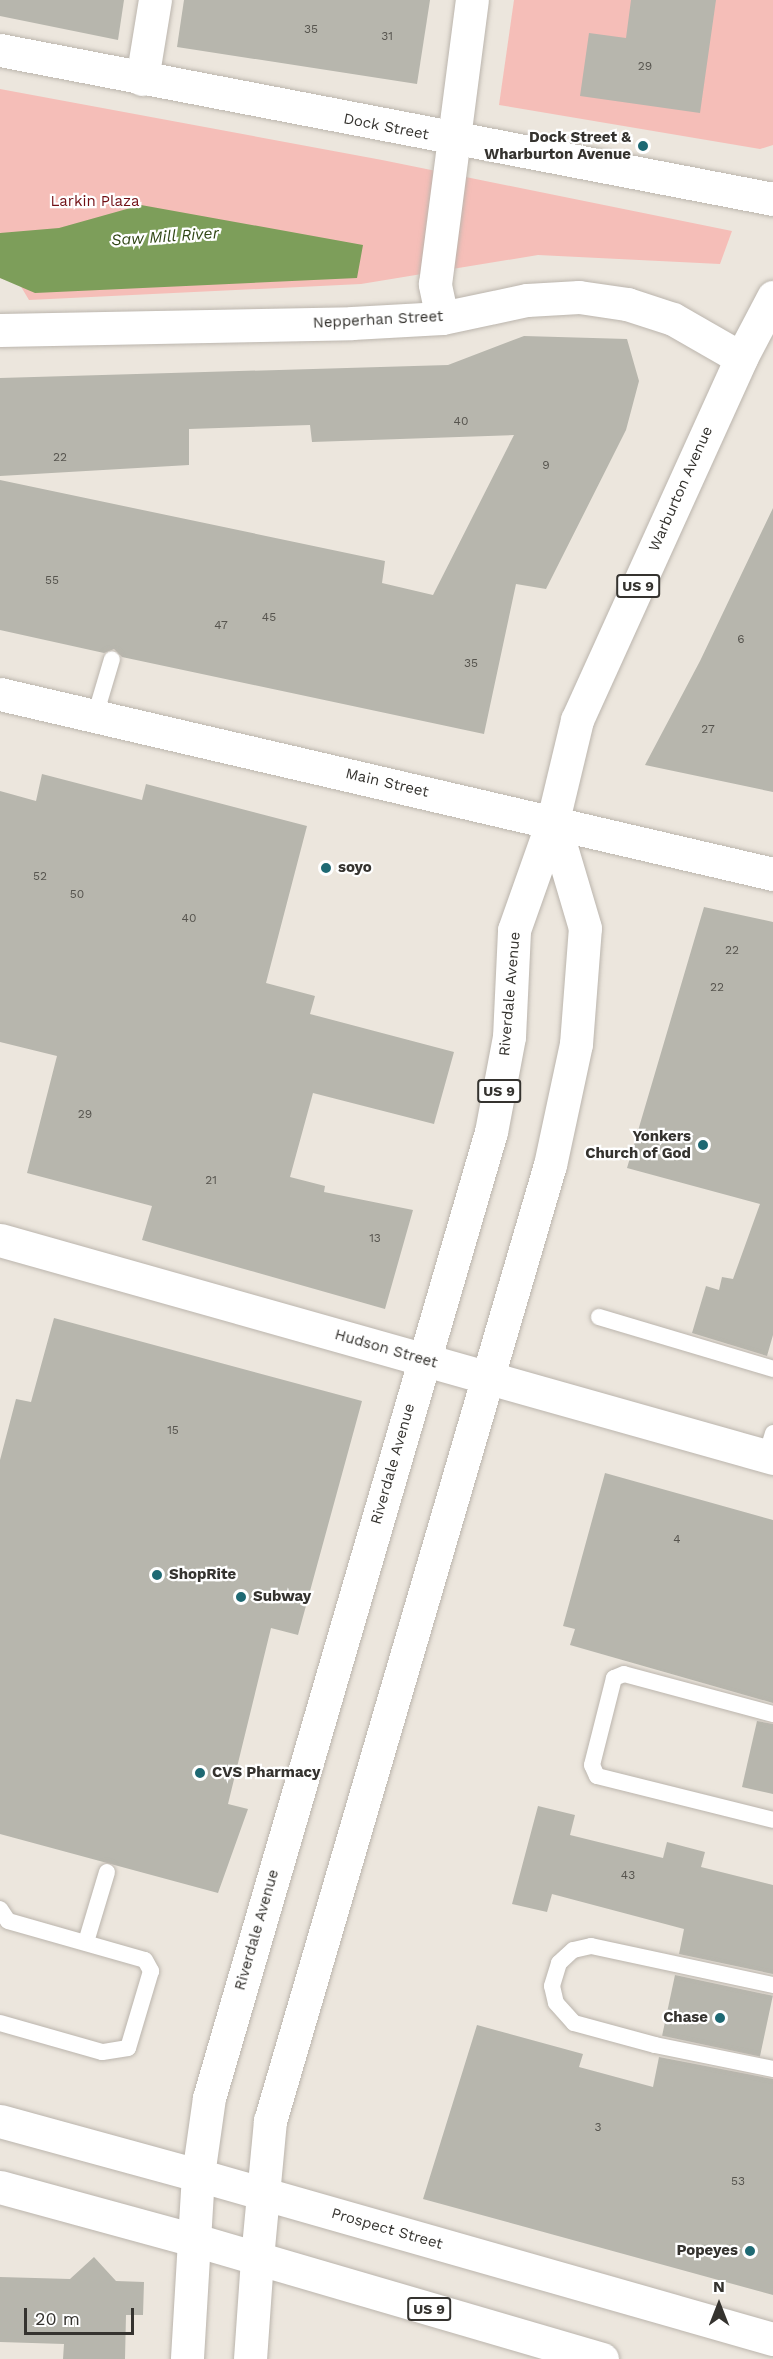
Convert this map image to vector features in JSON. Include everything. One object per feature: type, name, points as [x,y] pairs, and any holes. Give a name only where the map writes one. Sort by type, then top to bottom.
[{"type":"main road","points":[[142,79],[155,0]]},
{"type":"main road","points":[[441,318],[435,284],[472,0]]},
{"type":"main road","name":"Dock Street","points":[[0,50],[452,140],[773,199]]},
{"type":"main road","name":"Nepperhan Street","points":[[0,330],[183,329],[441,318],[527,300],[579,297],[627,304],[673,319],[741,358]]},
{"type":"main road","name":"Warburton Avenue","points":[[553,820],[577,720],[741,358],[773,297]]},
{"type":"main road","name":"Main Street","points":[[0,694],[553,820],[773,874]]},
{"type":"main road","points":[[250,2359],[261,2193],[270,2121],[550,1165],[576,1044],[585,928],[553,820]]},
{"type":"main road","name":"Riverdale Avenue","points":[[187,2359],[198,2175],[209,2098],[491,1132],[509,1037],[513,930],[553,820]]},
{"type":"main road","name":"Hudson Street","points":[[0,1240],[487,1378],[771,1449]]},
{"type":"main road","name":"Prospect Street","points":[[0,2121],[773,2339]]},
{"type":"main road","points":[[0,2187],[194,2240]]},
{"type":"main road","name":"US 9","points":[[194,2240],[596,2358]]},
{"type":"lane","points":[[95,716],[112,659]]},
{"type":"lane","points":[[599,1317],[773,1369]]},
{"type":"lane","points":[[773,1714],[624,1674],[614,1678],[592,1765],[597,1776],[773,1820]]},
{"type":"lane","points":[[86,1942],[107,1872]]},
{"type":"lane","points":[[0,1909],[8,1921],[145,1960],[151,1971],[128,2048],[102,2052],[0,2023]]},
{"type":"lane","points":[[773,1985],[591,1946],[573,1950],[559,1963],[552,1986],[556,2003],[574,2023],[655,2045],[773,2069]]},
{"type":"green space","points":[[514,0],[773,0],[773,145],[760,149],[499,105]]},
{"type":"green space","name":"Larkin Plaza","points":[[0,89],[382,160],[732,231],[720,264],[538,255],[361,284],[29,300],[20,285],[0,278]]},
{"type":"water","name":"Saw Mill River","points":[[141,205],[363,245],[357,278],[35,293],[0,278],[0,233],[59,228]]},
{"type":"building","points":[[0,0],[124,0],[118,40],[0,16]]},
{"type":"building","points":[[184,0],[430,0],[417,84],[177,47]]},
{"type":"building","points":[[631,0],[716,0],[700,113],[580,96],[589,33],[626,38]]},
{"type":"building","points":[[524,336],[627,339],[639,381],[626,430],[546,589],[516,584],[484,734],[122,657],[114,649],[104,653],[0,630],[0,480],[385,561],[382,583],[433,595],[514,435],[312,442],[310,425],[189,429],[189,465],[0,476],[0,378],[448,365]]},
{"type":"building","points":[[773,508],[773,792],[645,765],[700,661]]},
{"type":"building","points":[[42,774],[142,800],[146,784],[307,826],[266,983],[315,996],[310,1014],[454,1052],[434,1124],[313,1093],[290,1177],[325,1186],[324,1192],[413,1210],[385,1309],[142,1240],[152,1206],[27,1173],[57,1056],[0,1042],[0,791],[36,801]]},
{"type":"building","points":[[704,907],[773,922],[773,1335],[767,1356],[692,1333],[706,1286],[719,1290],[722,1277],[733,1279],[760,1204],[627,1168]]},
{"type":"building","name":"ShopRite","points":[[54,1318],[362,1401],[298,1635],[271,1628],[228,1804],[248,1809],[218,1893],[0,1834],[0,1460],[16,1399],[31,1402]]},
{"type":"building","points":[[605,1473],[773,1520],[773,1703],[570,1645],[575,1629],[563,1626]]},
{"type":"building","points":[[757,1721],[773,1724],[773,1794],[742,1787]]},
{"type":"building","points":[[538,1806],[575,1815],[570,1835],[663,1858],[667,1842],[705,1852],[701,1867],[773,1885],[773,1974],[679,1954],[684,1929],[552,1894],[547,1912],[512,1904]]},
{"type":"building","name":"Chase","points":[[675,1975],[773,1996],[760,2056],[662,2036]]},
{"type":"building","points":[[477,2025],[583,2054],[579,2067],[653,2087],[659,2057],[773,2079],[773,2295],[423,2199]]},
{"type":"building","points":[[94,2257],[116,2281],[144,2282],[143,2315],[126,2315],[125,2359],[63,2359],[64,2344],[0,2342],[0,2277],[70,2279]]},
{"type":"place","name":"Dock Street & Wharburton Avenue","points":[[643,146]]},
{"type":"place","name":"soyo","points":[[326,868]]},
{"type":"place","name":"Yonkers Church of God","points":[[703,1145]]},
{"type":"place","name":"ShopRite","points":[[157,1575]]},
{"type":"place","name":"Subway","points":[[241,1597]]},
{"type":"place","name":"CVS Pharmacy","points":[[200,1773]]},
{"type":"place","name":"Chase","points":[[720,2018]]},
{"type":"place","name":"Popeyes","points":[[750,2251]]}]
